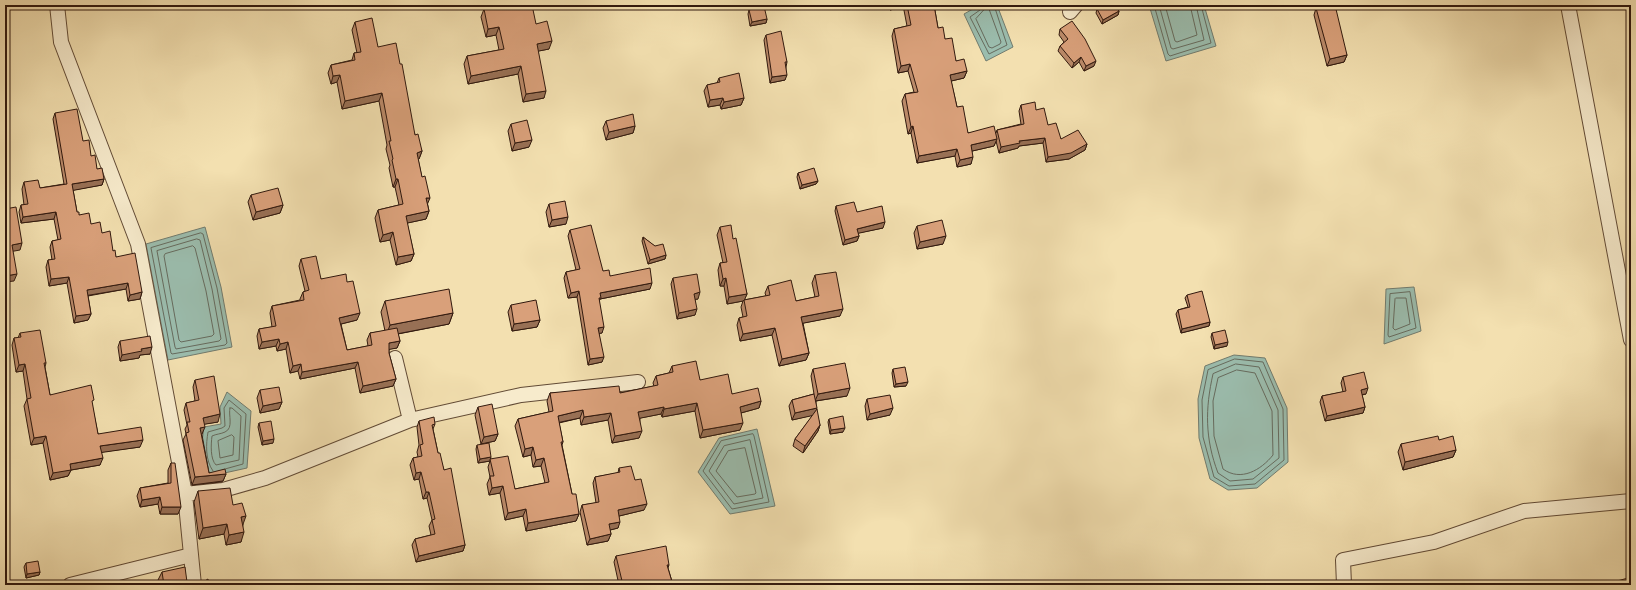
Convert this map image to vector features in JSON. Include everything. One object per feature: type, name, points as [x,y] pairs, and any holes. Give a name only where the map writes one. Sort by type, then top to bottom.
[{"type":"street","points":[[57,5],[61,42],[138,244],[186,494],[194,585]]},
{"type":"street","points":[[1568,5],[1631,340]]},
{"type":"street","points":[[395,358],[410,420]]},
{"type":"street","points":[[186,494],[223,490],[265,478],[410,420],[521,395],[638,382]]},
{"type":"street","points":[[1344,585],[1343,560],[1434,542],[1524,510],[1631,501]]},
{"type":"street","points":[[70,585],[191,555]]},
{"type":"water","points":[[980,5],[997,5],[1013,47],[986,61],[964,14]]},
{"type":"water","points":[[1149,5],[1204,5],[1216,46],[1166,61]]},
{"type":"water","points":[[205,227],[221,287],[232,347],[168,360],[146,244]]},
{"type":"water","points":[[1414,287],[1421,331],[1384,344],[1386,289]]},
{"type":"water","points":[[1234,355],[1265,358],[1287,408],[1288,462],[1257,488],[1228,490],[1210,479],[1199,438],[1198,399],[1205,366]]},
{"type":"water","points":[[227,392],[251,411],[247,468],[211,476],[204,466],[202,442],[204,427],[221,424],[220,407]]},
{"type":"water","points":[[757,429],[775,506],[730,514],[698,472],[719,438]]},
{"type":"building","points":[[502,5],[532,5],[536,24],[547,21],[552,41],[537,44],[546,91],[526,94],[521,66],[471,76],[467,56],[504,49],[499,27],[488,29],[484,9]]},
{"type":"building","points":[[907,5],[934,5],[938,28],[943,27],[945,39],[952,38],[956,61],[964,59],[967,71],[950,75],[957,107],[963,106],[968,133],[994,126],[997,139],[971,145],[973,157],[960,160],[957,149],[919,156],[913,126],[911,127],[905,94],[918,92],[910,64],[901,66],[894,29],[911,25]]},
{"type":"building","points":[[1105,5],[1115,5],[1119,11],[1103,20],[1097,9]]},
{"type":"building","points":[[1327,5],[1335,5],[1347,55],[1330,59],[1316,8]]},
{"type":"building","points":[[764,6],[767,19],[752,22],[749,10]]},
{"type":"building","points":[[372,18],[378,47],[396,43],[400,64],[402,64],[415,135],[418,134],[422,151],[417,153],[422,177],[425,176],[430,198],[426,198],[429,211],[406,216],[414,254],[398,257],[393,232],[383,235],[378,210],[403,204],[398,179],[396,179],[392,160],[389,141],[391,141],[382,93],[345,101],[340,75],[333,76],[331,65],[355,60],[354,53],[361,52],[355,22]]},
{"type":"building","points":[[1072,21],[1085,39],[1096,61],[1086,66],[1081,57],[1074,63],[1060,46],[1068,39],[1060,29]]},
{"type":"building","points":[[781,31],[787,62],[785,62],[787,75],[772,77],[766,35]]},
{"type":"building","points":[[739,73],[744,98],[724,102],[723,98],[710,100],[707,85],[720,82],[719,78]]},
{"type":"building","points":[[1035,102],[1036,110],[1044,108],[1048,125],[1056,123],[1061,139],[1078,130],[1087,144],[1071,153],[1048,157],[1045,138],[1019,141],[1020,143],[1001,147],[997,130],[1024,124],[1021,105]]},
{"type":"building","points":[[77,109],[83,141],[89,140],[91,156],[95,155],[97,169],[102,168],[104,179],[72,184],[77,212],[79,212],[79,215],[89,213],[91,224],[100,222],[102,233],[110,231],[113,251],[115,250],[116,257],[135,253],[142,292],[130,295],[128,283],[87,290],[91,314],[76,316],[69,277],[51,279],[48,260],[55,259],[52,241],[61,239],[56,212],[23,217],[21,205],[28,204],[24,182],[38,180],[40,188],[67,184],[55,113]]},
{"type":"building","points":[[633,114],[635,126],[609,132],[606,121]]},
{"type":"building","points":[[527,120],[532,140],[515,143],[511,124]]},
{"type":"building","points":[[814,168],[818,181],[802,185],[798,173]]},
{"type":"building","points":[[278,188],[283,205],[256,212],[251,195]]},
{"type":"building","points":[[565,201],[568,217],[552,220],[549,204]]},
{"type":"building","points":[[854,202],[857,212],[882,206],[885,222],[857,229],[859,236],[845,240],[836,206]]},
{"type":"building","points":[[16,207],[22,243],[12,245],[17,274],[5,276],[5,209]]},
{"type":"building","points":[[942,220],[946,236],[920,242],[917,226]]},
{"type":"building","points":[[591,225],[603,271],[609,270],[610,276],[650,268],[652,283],[600,293],[601,298],[599,298],[604,327],[598,328],[604,357],[590,359],[579,291],[571,293],[566,272],[580,269],[570,230]]},
{"type":"building","points":[[731,225],[733,239],[736,238],[747,294],[729,297],[726,278],[723,279],[720,263],[727,262],[720,227]]},
{"type":"building","points":[[643,237],[655,246],[663,244],[666,255],[650,260]]},
{"type":"building","points":[[316,256],[321,279],[346,274],[347,282],[353,281],[360,313],[339,318],[347,350],[372,345],[370,333],[397,328],[400,341],[389,343],[389,353],[396,379],[363,386],[358,362],[302,372],[301,364],[293,366],[288,342],[280,344],[279,339],[262,342],[259,329],[276,326],[272,306],[304,300],[303,292],[309,290],[301,259]]},
{"type":"building","points":[[836,272],[843,309],[801,317],[809,353],[782,359],[775,328],[743,334],[739,318],[747,316],[744,300],[770,295],[768,286],[791,280],[796,301],[819,296],[815,275]]},
{"type":"building","points":[[697,274],[700,292],[694,294],[697,309],[679,313],[673,278]]},
{"type":"building","points":[[449,289],[453,313],[390,325],[385,301]]},
{"type":"building","points":[[1202,291],[1210,322],[1182,329],[1178,310],[1190,307],[1187,295]]},
{"type":"building","points":[[536,300],[540,320],[514,324],[511,305]]},
{"type":"building","points":[[40,330],[50,395],[91,385],[94,400],[92,401],[98,434],[141,427],[143,440],[100,446],[103,458],[70,464],[71,470],[53,473],[46,436],[34,438],[27,399],[31,398],[25,364],[19,365],[14,338],[21,337],[20,333]]},
{"type":"building","points":[[1225,330],[1228,342],[1215,345],[1212,333]]},
{"type":"building","points":[[150,336],[152,347],[141,349],[142,351],[122,355],[120,341]]},
{"type":"building","points":[[696,361],[700,380],[728,374],[732,394],[758,388],[761,401],[740,407],[743,423],[703,430],[697,403],[638,412],[642,431],[615,436],[611,413],[584,417],[583,410],[558,416],[563,442],[561,442],[572,494],[576,494],[579,514],[528,523],[526,509],[508,513],[503,486],[492,488],[490,476],[494,476],[490,459],[508,456],[515,489],[549,482],[544,458],[536,460],[533,447],[525,449],[518,419],[553,411],[550,393],[619,386],[620,393],[658,385],[656,376],[673,372],[672,366]]},
{"type":"building","points":[[845,363],[850,388],[818,394],[813,369]]},
{"type":"building","points":[[905,367],[908,382],[896,384],[893,369]]},
{"type":"building","points":[[1364,372],[1368,388],[1361,390],[1365,407],[1327,416],[1322,396],[1346,391],[1343,377]]},
{"type":"building","points":[[214,376],[220,414],[203,418],[205,427],[200,428],[209,473],[225,469],[226,474],[195,477],[186,433],[189,432],[187,422],[190,422],[186,403],[199,400],[195,380]]},
{"type":"building","points":[[279,387],[282,402],[263,406],[260,390]]},
{"type":"building","points":[[814,394],[817,408],[795,413],[792,400]]},
{"type":"building","points":[[890,395],[893,408],[870,414],[867,399]]},
{"type":"building","points":[[492,404],[498,434],[484,437],[478,407]]},
{"type":"building","points":[[817,409],[820,425],[805,446],[795,439]]},
{"type":"building","points":[[843,416],[845,428],[831,430],[829,419]]},
{"type":"building","points":[[434,417],[435,424],[432,425],[438,453],[440,453],[444,470],[451,468],[465,545],[419,556],[415,539],[435,534],[432,520],[435,519],[429,492],[426,492],[421,472],[416,473],[413,458],[422,456],[420,445],[423,444],[419,421]]},
{"type":"building","points":[[271,421],[274,439],[263,441],[259,423]]},
{"type":"building","points":[[1438,436],[1439,440],[1453,436],[1456,450],[1405,462],[1401,444]]},
{"type":"building","points":[[489,443],[491,457],[480,459],[477,445]]},
{"type":"building","points":[[171,463],[175,463],[181,507],[162,507],[160,497],[142,500],[140,488],[171,483]]},
{"type":"building","points":[[631,466],[635,480],[641,479],[647,504],[618,510],[620,522],[609,524],[611,534],[590,539],[582,505],[599,502],[595,477],[620,472],[619,468]]},
{"type":"building","points":[[230,488],[233,505],[242,503],[246,516],[241,517],[244,532],[229,535],[227,524],[203,528],[198,491]]},
{"type":"building","points":[[666,546],[669,565],[667,565],[673,585],[623,585],[616,556]]},
{"type":"building","points":[[38,561],[40,572],[27,574],[26,563]]},
{"type":"building","points":[[185,567],[187,582],[198,585],[164,585],[162,572]]},
{"type":"building","points":[[1628,578],[1630,585],[1611,585],[1610,583]]},
{"type":"building","points":[[208,579],[209,585],[198,585]]}]
